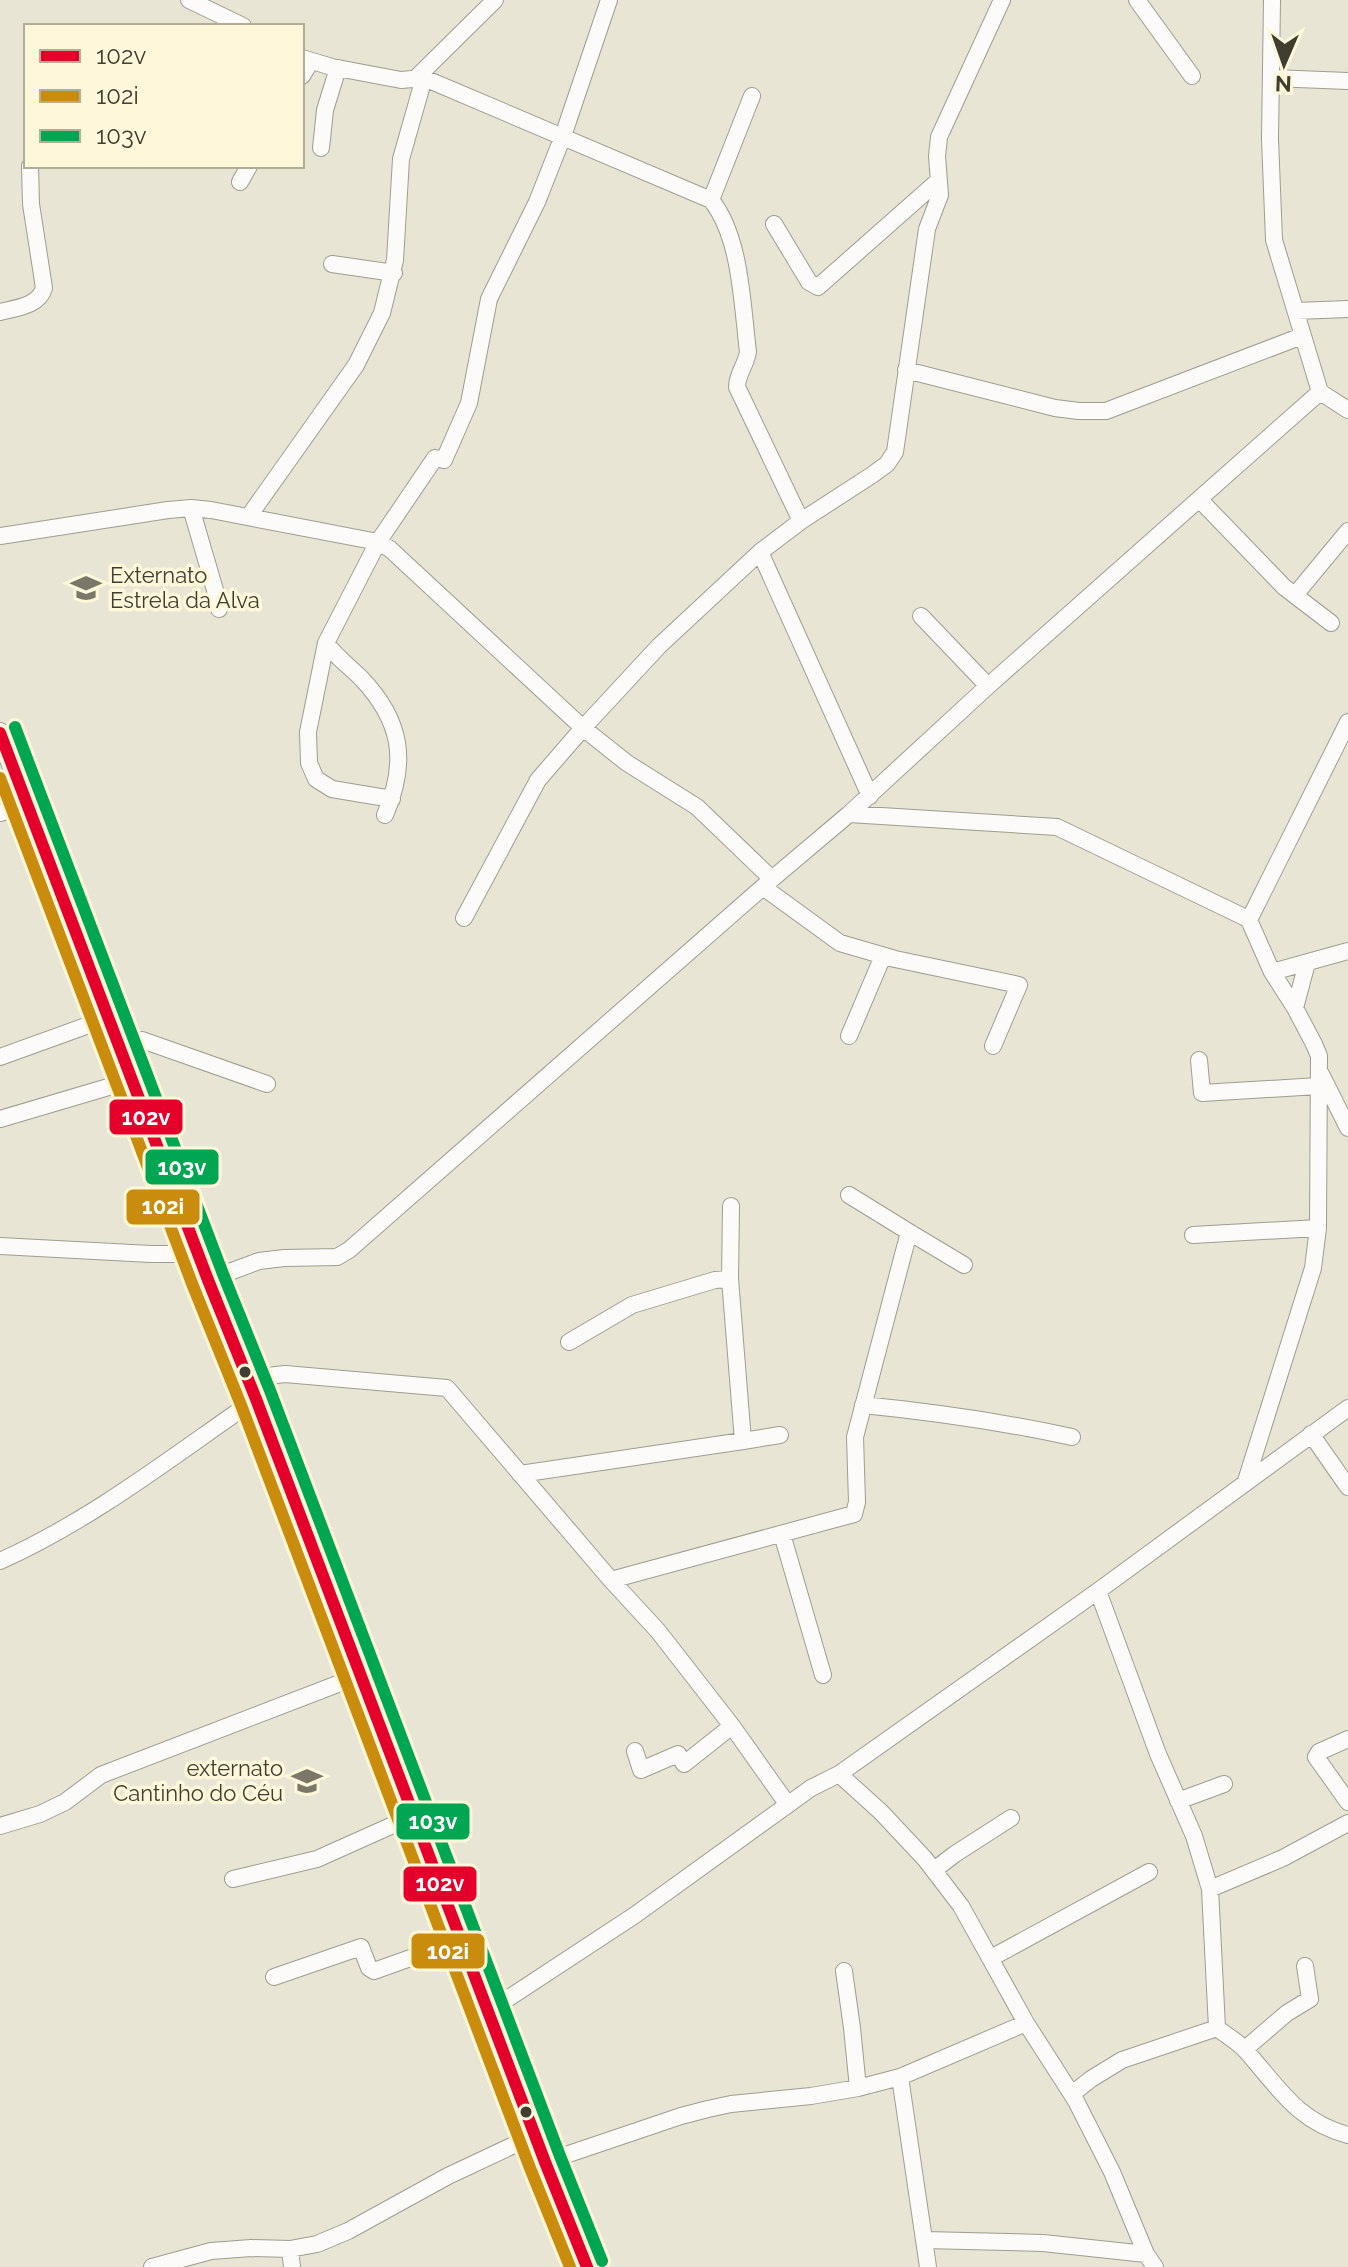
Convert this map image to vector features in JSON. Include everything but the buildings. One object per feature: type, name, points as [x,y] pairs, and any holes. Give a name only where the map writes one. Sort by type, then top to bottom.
[{"type":"main road","points":[[0,733],[587,2267]]},
{"type":"street","points":[[189,0],[239,24]]},
{"type":"street","points":[[305,65],[401,80],[421,77],[495,0]]},
{"type":"street","points":[[392,799],[332,789],[316,779],[309,763],[308,732],[326,643],[378,542],[435,458],[444,460],[469,403],[489,299],[537,202],[609,0]]},
{"type":"street","points":[[464,918],[538,780],[583,728],[659,646],[760,552],[887,464],[895,452],[927,229],[940,195],[939,137],[1002,0]]},
{"type":"street","points":[[1137,0],[1192,76]]},
{"type":"street","points":[[1272,0],[1270,139],[1274,240],[1320,392],[1348,410]]},
{"type":"street","points":[[321,148],[325,110],[338,68]]},
{"type":"street","points":[[421,77],[711,200],[720,211],[733,241],[748,352],[737,387],[801,521]]},
{"type":"street","points":[[249,516],[356,365],[382,313],[394,273],[401,159],[421,77]]},
{"type":"street","points":[[1272,78],[1348,81]]},
{"type":"street","points":[[711,200],[752,96]]},
{"type":"street","points":[[0,312],[33,303],[43,293],[44,281],[31,204],[30,168]]},
{"type":"street","points":[[240,182],[248,168]]},
{"type":"street","points":[[774,224],[809,282],[818,287],[938,181]]},
{"type":"street","points":[[332,264],[394,273]]},
{"type":"street","points":[[1296,311],[1348,309]]},
{"type":"street","points":[[906,370],[1055,408],[1106,411],[1302,336]]},
{"type":"street","points":[[208,1280],[259,1261],[337,1257],[349,1250],[870,796],[988,686],[1320,392]]},
{"type":"street","points":[[1200,500],[1284,587],[1331,623]]},
{"type":"street","points":[[191,508],[219,609]]},
{"type":"street","points":[[0,536],[191,508],[249,516],[378,542],[390,549],[583,728],[627,763],[697,807],[768,883],[835,940],[883,956],[1019,985],[993,1046]]},
{"type":"street","points":[[1295,595],[1348,531]]},
{"type":"street","points":[[760,552],[870,796]]},
{"type":"street","points":[[921,616],[988,686]]},
{"type":"street","points":[[326,643],[377,698],[394,728],[400,764],[385,815]]},
{"type":"street","points":[[1249,920],[1348,722]]},
{"type":"street","points":[[0,813],[27,805]]},
{"type":"street","points":[[849,814],[1057,827],[1249,920],[1272,972],[1295,1008],[1319,1056],[1318,1228],[1313,1268],[1246,1482]]},
{"type":"street","points":[[1272,972],[1348,952]]},
{"type":"street","points":[[849,1036],[883,956]]},
{"type":"street","points":[[1295,1008],[1307,963]]},
{"type":"street","points":[[0,1057],[108,1018]]},
{"type":"street","points":[[119,1047],[142,1040],[267,1084]]},
{"type":"street","points":[[1199,1060],[1202,1093],[1318,1077]]},
{"type":"street","points":[[1318,1077],[1348,1126]]},
{"type":"street","points":[[0,1119],[132,1080]]},
{"type":"street","points":[[849,1195],[964,1265]]},
{"type":"street","points":[[731,1206],[730,1279],[743,1441]]},
{"type":"street","points":[[1193,1235],[1318,1228]]},
{"type":"street","points":[[611,1580],[854,1514],[857,1502],[855,1437],[909,1232]]},
{"type":"street","points":[[0,1246],[198,1254]]},
{"type":"street","points":[[569,1342],[632,1305],[715,1280],[730,1279]]},
{"type":"street","points":[[0,1561],[79,1521],[268,1376],[285,1374],[447,1388],[658,1631],[732,1726],[788,1805]]},
{"type":"street","points":[[863,1405],[940,1413],[1072,1437]]},
{"type":"street","points":[[489,2011],[635,1915],[811,1788],[839,1774],[1098,1591],[1348,1408]]},
{"type":"street","points":[[1311,1434],[1348,1487]]},
{"type":"street","points":[[520,1474],[780,1435]]},
{"type":"street","points":[[782,1534],[823,1675]]},
{"type":"street","points":[[1098,1591],[1158,1754],[1194,1836],[1210,1889],[1217,2028]]},
{"type":"street","points":[[0,1826],[40,1814],[65,1802],[101,1775],[361,1675]]},
{"type":"street","points":[[635,1751],[641,1770],[678,1754],[684,1764],[732,1726]]},
{"type":"street","points":[[1348,1739],[1319,1752],[1316,1757],[1348,1802]]},
{"type":"street","points":[[839,1774],[881,1812],[934,1870],[961,1906],[1026,2023],[1072,2094],[1112,2172],[1150,2260]]},
{"type":"street","points":[[1178,1801],[1224,1784]]},
{"type":"street","points":[[233,1879],[317,1859],[413,1816]]},
{"type":"street","points":[[934,1870],[1011,1818]]},
{"type":"street","points":[[1210,1889],[1283,1858],[1348,1823]]},
{"type":"street","points":[[991,1958],[1149,1872]]},
{"type":"street","points":[[274,1977],[361,1947],[369,1968],[374,1971],[461,1940]]},
{"type":"street","points":[[1245,2049],[1287,2013],[1310,1999],[1305,1966]]},
{"type":"street","points":[[844,1971],[858,2088]]},
{"type":"street","points":[[545,2162],[681,2116],[731,2104],[811,2096],[900,2077],[1026,2023]]},
{"type":"street","points":[[1217,2028],[1245,2049],[1300,2112],[1327,2130],[1348,2135]]},
{"type":"street","points":[[1072,2094],[1122,2060],[1217,2028]]},
{"type":"street","points":[[900,2077],[928,2267]]},
{"type":"street","points":[[152,2267],[211,2251],[290,2249],[317,2244],[535,2135]]},
{"type":"street","points":[[925,2240],[1043,2243],[1150,2260]]},
{"type":"street","points":[[290,2249],[292,2267]]},
{"type":"transit line","name":"103v","points":[[15,727],[602,2261]]},
{"type":"transit line","name":"102v","points":[[0,733],[587,2267]]},
{"type":"transit line","name":"102i","points":[[0,778],[570,2267]]},
{"type":"place","name":"Externato Estrela da Alva","points":[[86,588]]},
{"type":"place","name":"externato Cantinho do Céu","points":[[307,1781]]}]
